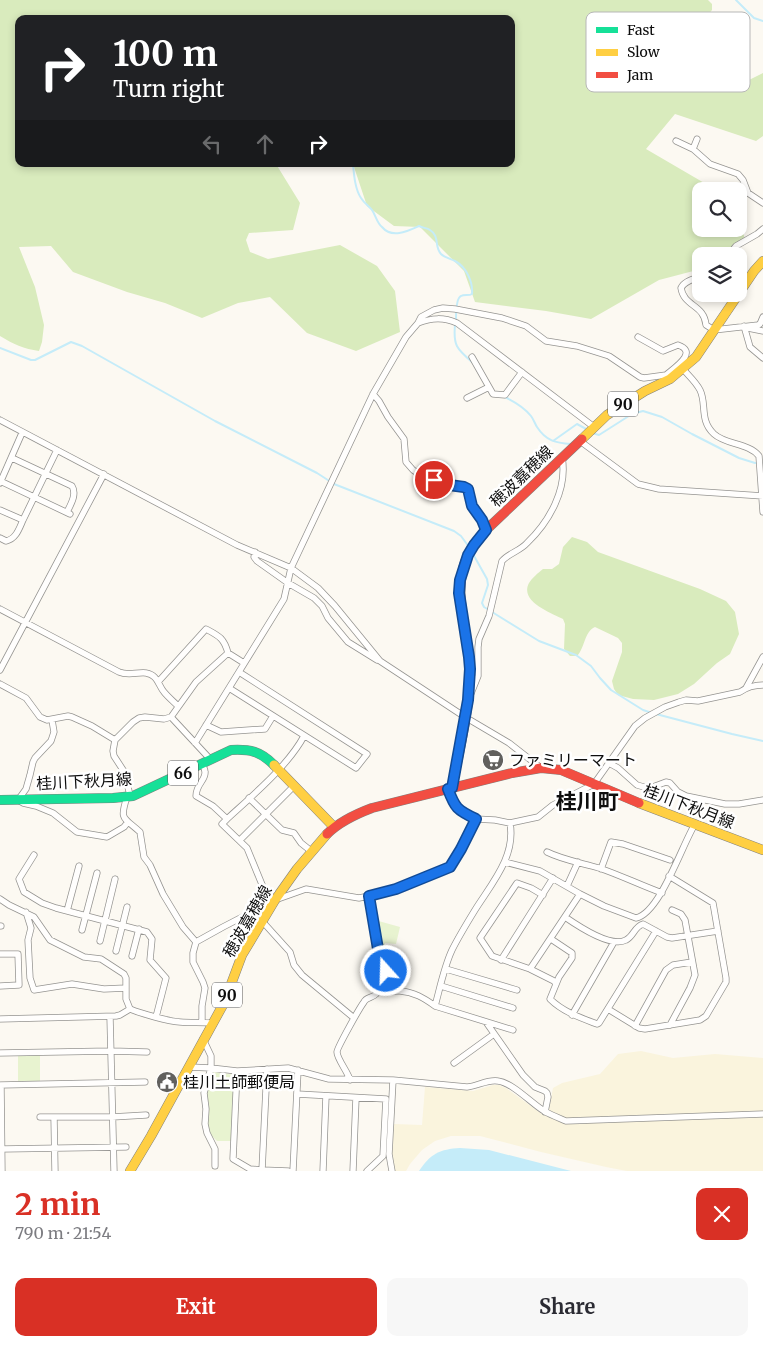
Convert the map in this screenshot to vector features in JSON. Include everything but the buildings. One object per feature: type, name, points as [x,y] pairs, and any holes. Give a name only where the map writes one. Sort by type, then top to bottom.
[{"type":"main road","name":"穂波嘉穂線","points":[[450,788],[468,700],[469,657],[459,593],[460,580],[468,555],[486,530],[607,415],[683,369],[696,357],[763,261]]},
{"type":"main road","name":"桂川下秋月線","points":[[0,800],[128,796],[143,792],[231,750],[246,749],[266,757],[334,827],[358,813],[372,808],[512,773],[541,768],[561,770],[655,810],[763,850]]},
{"type":"main road","name":"穂波嘉穂線","points":[[130,1171],[224,1003],[242,955],[272,902],[311,852],[334,827]]},
{"type":"street","points":[[694,149],[697,139]]},
{"type":"street","points":[[676,141],[694,149],[710,164],[738,174],[743,180],[748,193],[763,203]]},
{"type":"street","points":[[735,247],[763,229]]},
{"type":"street","points":[[692,280],[680,288],[684,298],[703,313],[706,318],[706,325],[714,330],[758,325],[763,317]]},
{"type":"street","points":[[195,744],[244,662],[276,615],[284,599],[292,568],[373,394],[407,335],[418,323],[420,317],[443,308],[464,310],[502,318],[526,326],[546,341],[577,346],[610,356],[644,378],[668,377],[685,359],[685,350],[682,346],[678,345],[663,351],[638,337]]},
{"type":"street","points":[[418,323],[439,318],[457,323],[594,428]]},
{"type":"street","points":[[744,326],[763,331]]},
{"type":"street","points":[[744,326],[750,347],[763,358]]},
{"type":"street","points":[[472,357],[493,394],[505,394],[522,372]]},
{"type":"street","points":[[683,369],[701,391],[703,415],[714,434],[756,452],[759,456],[763,512]]},
{"type":"street","points":[[467,398],[489,387]]},
{"type":"street","points":[[373,394],[404,439],[406,462],[419,474],[449,485],[468,489],[472,506],[482,520],[486,530]]},
{"type":"street","points":[[0,420],[237,545],[292,568],[318,588],[380,661]]},
{"type":"street","points":[[12,458],[69,484],[73,488],[74,495],[68,513],[0,482],[22,433]]},
{"type":"street","points":[[580,441],[638,484],[659,489],[762,496]]},
{"type":"street","points":[[0,538],[6,541],[12,539],[18,532],[56,450]]},
{"type":"street","points":[[468,700],[478,676],[479,639],[489,616],[502,561],[526,545],[555,506],[562,485],[564,468],[562,457]]},
{"type":"street","points":[[0,670],[104,474]]},
{"type":"street","points":[[0,510],[24,520]]},
{"type":"street","points":[[255,552],[254,557],[257,561],[288,583],[314,598],[348,642],[509,744],[541,768]]},
{"type":"street","points":[[0,609],[119,672],[127,674],[143,673],[156,677],[163,692],[178,706]]},
{"type":"street","points":[[158,682],[206,629],[221,637],[228,653],[244,662]]},
{"type":"street","points":[[171,718],[196,682],[228,653]]},
{"type":"street","points":[[746,688],[763,657]]},
{"type":"street","points":[[229,688],[356,768],[367,754],[239,672]]},
{"type":"street","points":[[0,684],[26,698],[40,717],[47,720],[72,717],[116,740]]},
{"type":"street","points":[[450,788],[455,806],[461,812],[476,819],[510,823],[538,817],[553,805],[594,784],[635,726],[645,718],[659,710],[686,700],[698,701],[763,685]]},
{"type":"street","points":[[206,725],[221,732],[265,729],[273,716]]},
{"type":"street","points":[[171,718],[139,718],[116,740],[113,751],[114,756],[125,773],[128,796],[122,811],[124,819],[140,832],[144,856],[163,894],[183,927],[196,942]]},
{"type":"street","points":[[171,718],[195,744],[206,761],[206,772],[196,790],[196,796],[213,806],[227,819]]},
{"type":"street","points":[[52,720],[54,732],[51,741],[35,758],[26,789],[18,800],[53,813],[76,832],[107,837],[124,827],[128,822]]},
{"type":"street","points":[[272,902],[247,848],[222,824],[278,770],[304,736]]},
{"type":"street","points":[[609,763],[638,785],[644,787],[650,788],[666,782],[686,796],[725,804],[763,800]]},
{"type":"street","points":[[240,840],[294,786]]},
{"type":"street","points":[[250,798],[282,830],[294,833],[311,852]]},
{"type":"street","points":[[202,1022],[205,988],[204,982],[193,962],[196,942],[272,902],[306,889],[359,898],[396,889],[450,867],[476,819]]},
{"type":"street","points":[[435,1006],[451,953],[457,940],[494,882],[504,862],[512,833],[510,823]]},
{"type":"street","points":[[504,862],[540,871],[604,906],[636,918],[644,915],[662,893],[688,834],[695,824]]},
{"type":"street","points":[[601,869],[611,842],[623,844],[670,860]]},
{"type":"street","points":[[547,852],[601,869],[662,893]]},
{"type":"street","points":[[34,855],[19,879],[24,892],[42,903],[147,932],[152,940],[150,960],[166,978],[156,1017]]},
{"type":"street","points":[[567,886],[578,862]]},
{"type":"street","points":[[68,911],[79,866]]},
{"type":"street","points":[[82,930],[97,873]]},
{"type":"street","points":[[608,1009],[635,1026],[645,1029],[704,1019],[724,987],[726,978],[714,907],[711,900],[670,876]]},
{"type":"street","points":[[501,960],[554,878]]},
{"type":"street","points":[[100,941],[115,879]]},
{"type":"street","points":[[542,895],[531,888],[517,883],[480,938],[492,956],[530,969],[554,981],[556,984]]},
{"type":"street","points":[[530,969],[580,894]]},
{"type":"street","points":[[350,1080],[337,1054],[338,1049],[365,1000],[378,993],[386,967],[386,962],[378,949],[369,896]]},
{"type":"street","points":[[0,899],[26,912],[37,920],[50,940],[84,956],[101,959],[124,974],[126,978],[126,1000],[130,1009],[146,1015],[179,1022],[212,1023]]},
{"type":"street","points":[[116,951],[127,906]]},
{"type":"street","points":[[670,1025],[695,975],[684,916],[672,910]]},
{"type":"street","points":[[26,912],[31,928],[28,940],[28,953],[30,978],[34,990],[72,984],[104,989],[126,988]]},
{"type":"street","points":[[565,917],[589,931],[614,942],[628,939],[636,928],[644,924],[672,938],[718,931]]},
{"type":"street","points":[[262,921],[290,952],[294,965],[302,975],[354,1018]]},
{"type":"street","points":[[132,956],[139,929]]},
{"type":"street","points":[[551,939],[572,953],[572,958],[559,977],[550,999],[554,1004],[572,1015],[597,1024],[656,931]]},
{"type":"street","points":[[572,1015],[614,942]]},
{"type":"street","points":[[0,954],[28,953]]},
{"type":"street","points":[[18,954],[19,985]]},
{"type":"street","points":[[635,1026],[666,970],[674,965],[692,962]]},
{"type":"street","points":[[446,969],[518,990]]},
{"type":"street","points":[[0,986],[31,984]]},
{"type":"street","points":[[441,986],[513,1008]]},
{"type":"street","points":[[379,990],[409,992],[419,995],[435,1006],[513,1030]]},
{"type":"street","points":[[0,1019],[110,1017],[120,1015],[130,1009]]},
{"type":"street","points":[[110,1017],[114,1171]]},
{"type":"street","points":[[486,1022],[523,1075],[534,1087],[547,1093],[545,1112]]},
{"type":"street","points":[[454,1063],[494,1034]]},
{"type":"street","points":[[203,1039],[211,1056],[211,1068],[204,1093],[205,1124],[207,1133],[216,1149],[215,1166]]},
{"type":"street","points":[[0,1053],[147,1052]]},
{"type":"street","points":[[188,1067],[237,1071],[288,1068],[329,1079],[393,1080],[467,1086],[492,1080],[508,1085],[545,1112],[566,1121],[763,1114]]},
{"type":"street","points":[[264,1170],[268,1069]]},
{"type":"street","points":[[293,1171],[298,1070]]},
{"type":"street","points":[[237,1071],[232,1159],[250,1169],[288,1171]]},
{"type":"street","points":[[392,1171],[389,1154],[393,1080]]},
{"type":"street","points":[[2,1171],[0,1085],[145,1082]]},
{"type":"street","points":[[297,1094],[386,1099],[383,1156],[367,1171]]},
{"type":"street","points":[[323,1171],[326,1096]]},
{"type":"street","points":[[353,1171],[356,1098]]},
{"type":"street","points":[[40,1117],[146,1115]]},
{"type":"street","points":[[54,1117],[55,1171]]},
{"type":"street","points":[[2,1149],[126,1148]]},
{"type":"shaded area","points":[[641,1051],[673,1058],[715,1054],[763,1058],[763,1171],[627,1171],[480,1136],[451,1136],[435,1141],[422,1150],[406,1171],[395,1171],[392,1153],[394,1124],[422,1125],[425,1087],[473,1091],[499,1085],[542,1114],[549,1109],[553,1088],[562,1083],[600,1074],[618,1054]]},
{"type":"green space","points":[[0,0],[708,0],[712,4],[710,12],[586,12],[586,92],[750,92],[750,80],[763,73],[763,136],[756,141],[675,114],[646,149],[703,182],[692,182],[692,237],[744,237],[745,239],[738,247],[692,247],[692,271],[659,280],[591,319],[475,302],[464,271],[420,227],[394,226],[367,206],[354,167],[515,167],[515,15],[15,15],[15,167],[278,167],[300,203],[293,230],[249,233],[246,240],[250,252],[268,259],[340,245],[377,266],[395,291],[400,332],[356,351],[307,333],[270,297],[238,303],[202,318],[165,303],[127,292],[73,272],[51,246],[19,247],[35,287],[44,325],[39,351],[14,344],[0,336]]},
{"type":"green space","points":[[572,537],[587,542],[598,552],[700,589],[726,601],[735,612],[739,634],[730,654],[694,684],[678,694],[654,700],[633,699],[618,695],[612,681],[622,652],[622,643],[618,638],[595,627],[591,629],[580,653],[577,656],[570,656],[564,649],[565,624],[563,619],[538,606],[532,601],[527,590],[530,581],[543,569],[552,569],[559,564],[563,547]]},
{"type":"green space","points":[[375,920],[400,927],[396,944],[385,943],[383,954],[381,951]]},
{"type":"green space","points":[[18,1055],[40,1055],[40,1081],[18,1082]]},
{"type":"green space","points":[[213,1072],[235,1075],[232,1141],[217,1141],[211,1135],[206,1125],[209,1117],[209,1104],[206,1094]]},
{"type":"water","points":[[460,1148],[489,1150],[571,1171],[419,1171],[427,1160],[441,1151]]},
{"type":"waterway","points":[[736,0],[748,12]]},
{"type":"waterway","points":[[750,14],[754,18],[763,21]]},
{"type":"waterway","points":[[353,167],[359,194],[372,210],[379,224],[386,231],[400,233],[419,226],[429,229],[435,235],[441,254],[455,261],[465,271],[470,279],[472,294],[459,297],[456,320]]},
{"type":"waterway","points":[[455,325],[457,347],[473,363]]},
{"type":"waterway","points":[[0,348],[35,360],[71,342],[82,346],[215,421],[317,473],[334,484],[454,531],[461,536],[469,547]]},
{"type":"waterway","points":[[505,397],[526,410],[540,432],[548,438],[556,442],[571,444]]},
{"type":"waterway","points":[[592,433],[599,435],[632,414],[643,411],[662,417],[739,458],[755,463],[763,463]]},
{"type":"waterway","points":[[553,441],[577,424],[588,430]]},
{"type":"waterway","points":[[473,554],[487,579],[488,585],[482,603],[484,607],[539,641],[576,655],[591,666],[611,690],[643,710],[652,713]]},
{"type":"waterway","points":[[656,714],[763,741]]},
{"type":"traffic: fast","points":[[0,800],[133,796],[231,750],[254,752],[274,765]]},
{"type":"traffic: slow","points":[[582,439],[607,415],[645,391],[670,379],[696,357],[754,271],[763,261]]},
{"type":"traffic: slow","points":[[274,765],[334,827]]},
{"type":"traffic: slow","points":[[639,803],[763,850]]},
{"type":"traffic: slow","points":[[130,1171],[224,1003],[242,955],[275,900],[297,869],[327,834]]},
{"type":"traffic: jam","points":[[452,788],[468,703],[470,675],[470,661],[460,590],[465,562],[471,549],[486,530],[582,439]]},
{"type":"traffic: jam","points":[[327,834],[348,818],[372,808],[512,773],[541,768],[561,770],[639,803]]},
{"type":"place","name":"ファミリーマート","points":[[493,760]]},
{"type":"place","name":"桂川土師郵便局","points":[[167,1082]]},
{"type":"district","name":"桂川町","points":[[587,801]]},
{"type":"route","points":[[386,971],[386,962],[378,949],[369,896],[396,889],[450,867],[476,819],[461,812],[455,806],[448,789],[452,788],[468,700],[470,669],[459,593],[460,580],[468,555],[486,530],[482,520],[472,506],[468,489],[434,480]]}]
